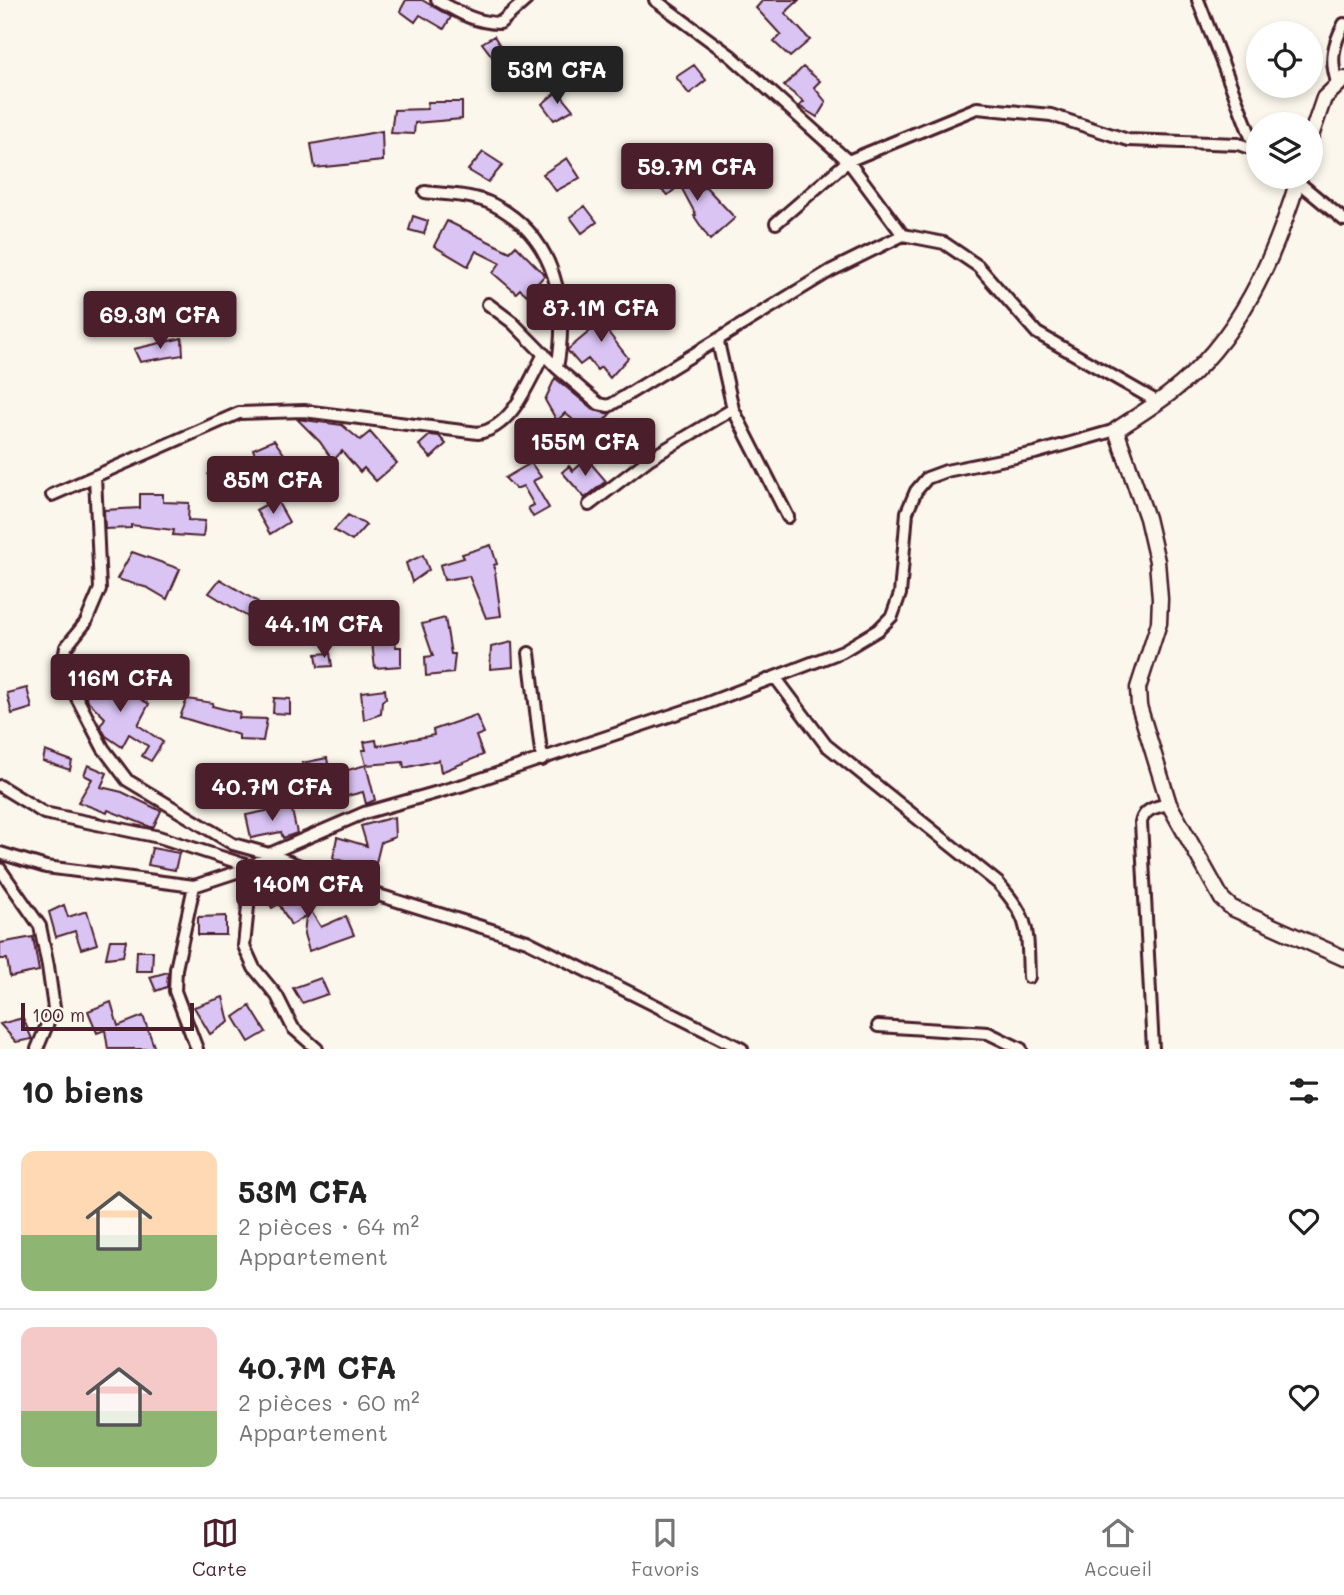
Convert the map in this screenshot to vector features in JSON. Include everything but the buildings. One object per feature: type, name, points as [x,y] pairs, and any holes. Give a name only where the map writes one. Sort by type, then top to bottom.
[{"type":"street","points":[[437,0],[466,17],[486,23],[500,23],[526,0]]},
{"type":"street","points":[[655,0],[721,48],[848,161],[903,235]]},
{"type":"street","points":[[1198,0],[1246,123]]},
{"type":"street","points":[[1319,112],[1324,97],[1340,80],[1332,65],[1333,49],[1344,24]]},
{"type":"street","points":[[776,223],[848,161],[977,108],[1051,115],[1128,140],[1238,144],[1246,147]]},
{"type":"street","points":[[0,853],[46,866],[194,886],[252,867],[269,854],[364,813],[542,760],[842,651],[878,630],[892,617],[900,594],[906,512],[916,491],[927,478],[946,471],[1035,453],[1116,430],[1158,402],[1199,367],[1250,301],[1292,189]]},
{"type":"street","points":[[1309,189],[1344,220]]},
{"type":"street","points":[[425,192],[473,198],[492,204],[521,222],[549,259],[563,323],[556,368]]},
{"type":"street","points":[[488,304],[556,368],[599,404],[609,407],[830,271],[903,235],[944,243],[978,266],[1037,334],[1158,402]]},
{"type":"street","points":[[718,342],[733,409],[788,517]]},
{"type":"street","points":[[52,495],[239,413],[304,411],[478,433],[491,431],[505,420],[544,354]]},
{"type":"street","points":[[589,505],[649,459],[733,409]]},
{"type":"street","points":[[1116,430],[1147,518],[1157,561],[1160,599],[1158,623],[1138,688],[1138,697],[1169,804],[1222,899],[1251,919],[1344,958]]},
{"type":"street","points":[[95,476],[100,589],[86,622],[62,656],[65,680],[103,748],[127,780],[233,844],[269,854],[362,890],[527,941],[742,1049]]},
{"type":"street","points":[[529,653],[542,760]]},
{"type":"street","points":[[775,677],[826,745],[998,883],[1018,906],[1027,925],[1029,977]]},
{"type":"street","points":[[0,786],[44,813],[159,837],[252,867]]},
{"type":"street","points":[[1153,1049],[1141,822],[1143,814],[1169,804]]},
{"type":"street","points":[[252,867],[244,946],[254,968],[277,996],[293,1028],[317,1049]]},
{"type":"street","points":[[0,869],[40,926],[54,1008],[37,1049]]},
{"type":"street","points":[[194,886],[176,969],[175,991],[197,1049]]},
{"type":"street","points":[[878,1026],[988,1033],[1021,1049]]}]
